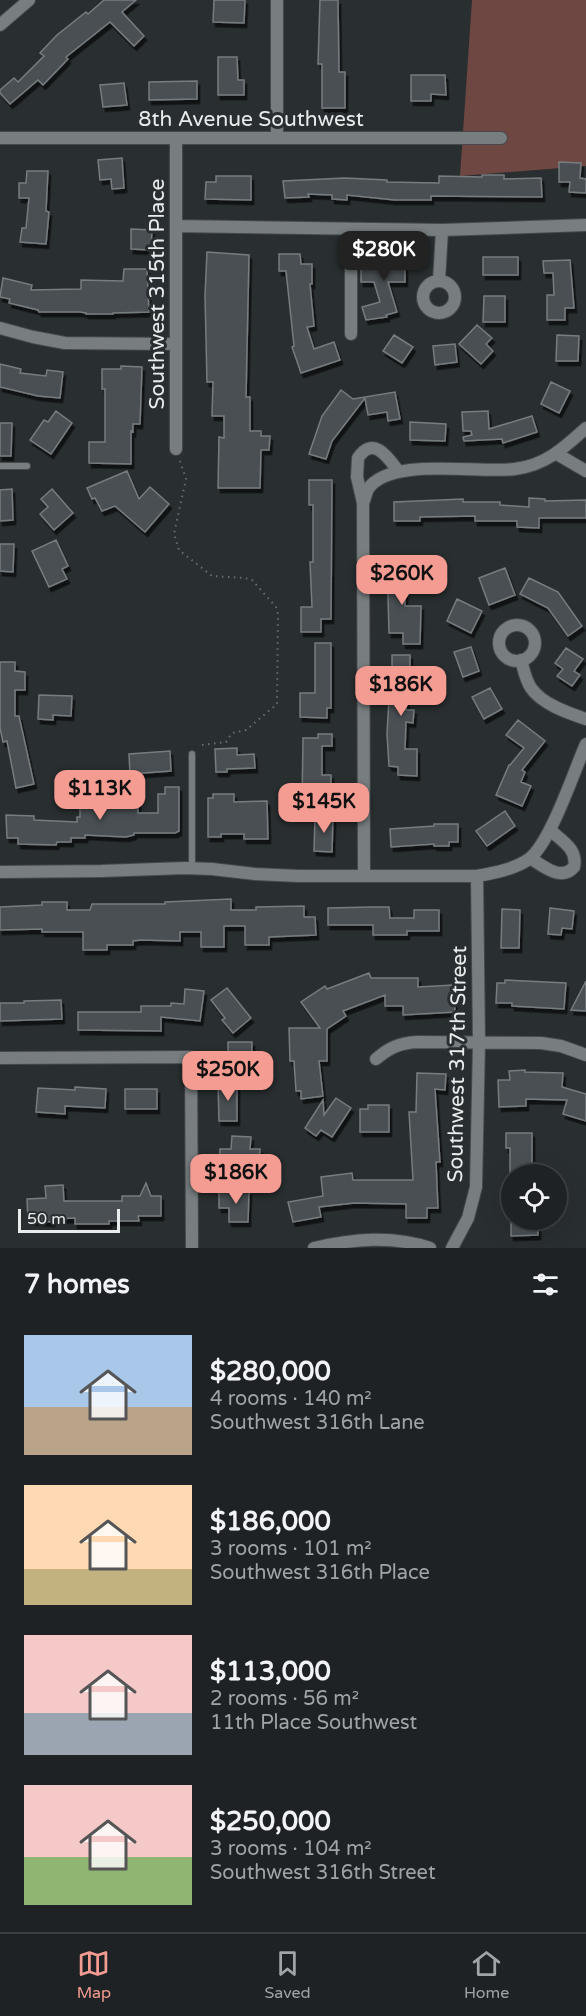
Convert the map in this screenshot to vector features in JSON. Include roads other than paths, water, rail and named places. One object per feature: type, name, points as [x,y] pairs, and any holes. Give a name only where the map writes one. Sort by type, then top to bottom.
[{"type":"street","points":[[0,25],[29,0]]},
{"type":"street","points":[[277,0],[277,138]]},
{"type":"street","name":"8th Avenue Southwest","points":[[0,138],[501,138]]},
{"type":"street","name":"Southwest 315th Place","points":[[176,138],[176,449]]},
{"type":"street","points":[[176,226],[442,230],[586,225]]},
{"type":"street","points":[[351,230],[351,334]]},
{"type":"street","points":[[439,281],[442,230]]},
{"type":"street","points":[[0,328],[65,343],[176,344]]},
{"type":"street","points":[[363,503],[368,490],[375,482],[398,471],[515,469],[557,454],[586,428]]},
{"type":"street","points":[[364,875],[363,503],[357,477],[358,458],[361,453],[372,448],[380,450],[387,455],[398,471]]},
{"type":"street","points":[[557,454],[586,471]]},
{"type":"street","points":[[521,660],[532,690],[550,703],[586,719]]},
{"type":"street","points":[[0,872],[192,868],[255,874],[477,876],[506,869],[530,858],[546,839],[586,744]]},
{"type":"street","points":[[530,858],[558,874],[566,874],[574,867],[574,856],[571,849],[550,830]]},
{"type":"street","name":"Southwest 317th Street","points":[[452,1248],[468,1218],[476,1187],[479,1042],[477,876]]},
{"type":"street","points":[[376,1059],[391,1047],[402,1043],[541,1043],[561,1046],[586,1055]]},
{"type":"street","points":[[0,1058],[191,1057],[192,1248]]},
{"type":"street","points":[[314,1248],[367,1239],[404,1242],[430,1248]]},
{"type":"lane","points":[[0,466],[27,466]]},
{"type":"lane","points":[[192,754],[192,868]]}]
